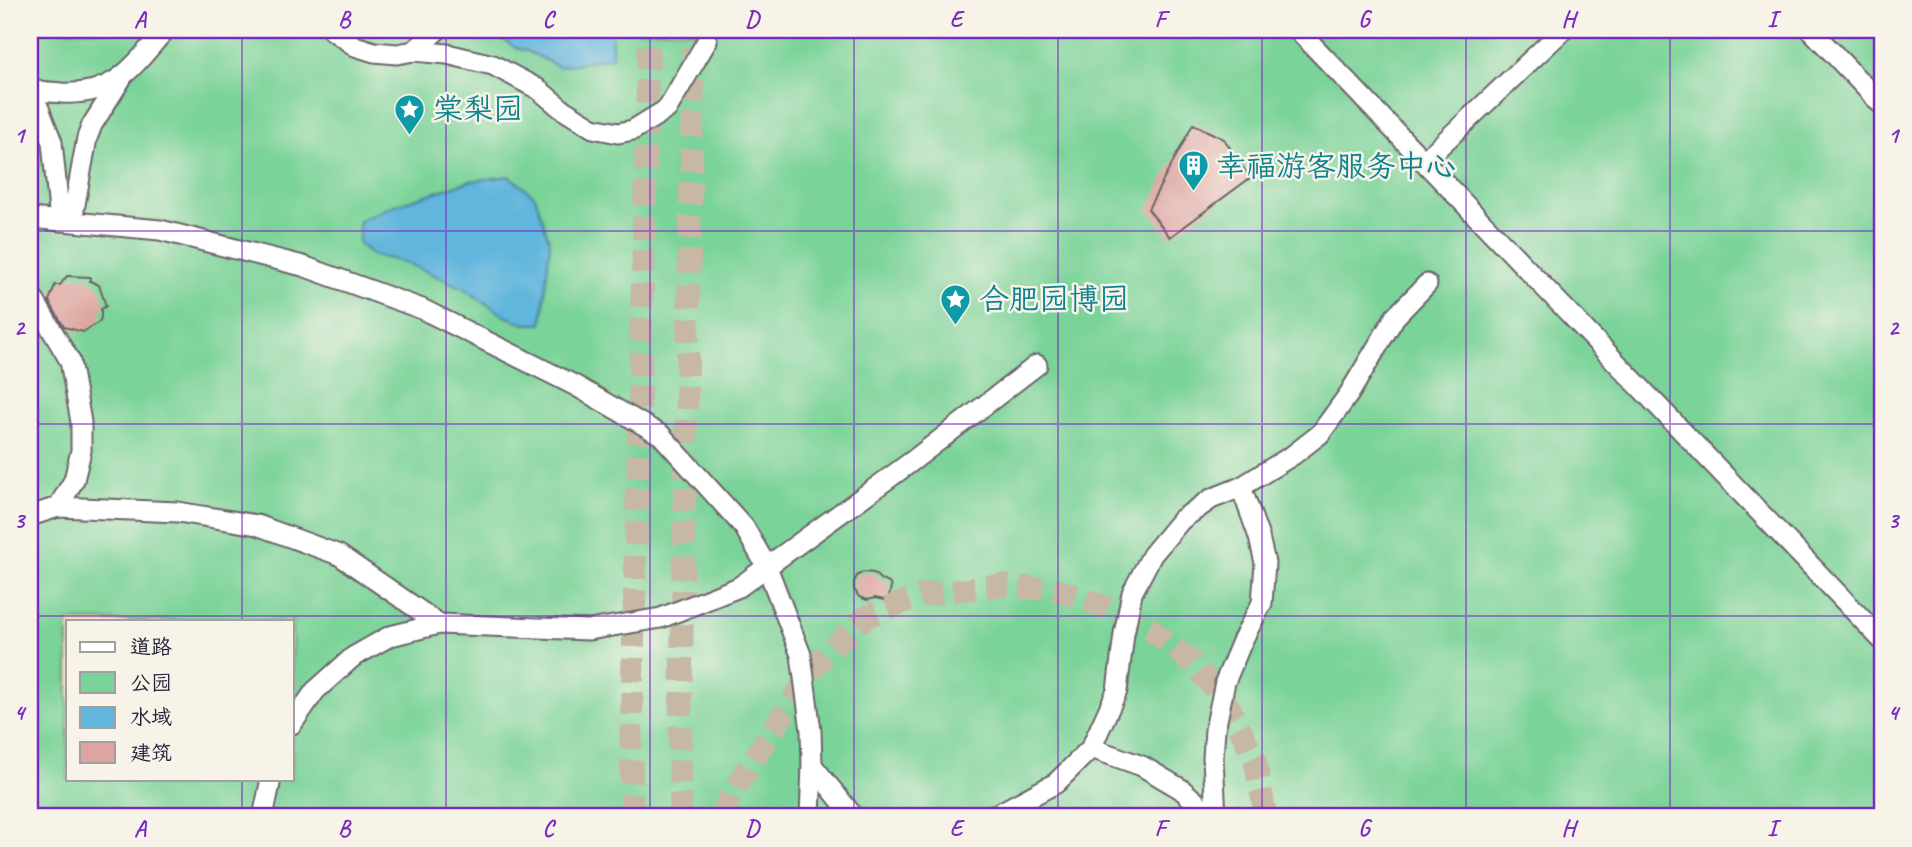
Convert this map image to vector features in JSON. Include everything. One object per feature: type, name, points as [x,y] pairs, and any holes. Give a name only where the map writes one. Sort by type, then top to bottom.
[{"type":"street","points":[[66,221],[92,125],[122,78],[165,30]]},
{"type":"street","points":[[332,30],[355,46],[374,52],[447,54],[493,65],[538,89],[562,109],[593,128],[618,133],[633,130],[667,109],[706,41]]},
{"type":"street","points":[[414,51],[437,30]]},
{"type":"street","points":[[1298,30],[1882,640]]},
{"type":"street","points":[[1424,162],[1563,30]]},
{"type":"street","points":[[1811,30],[1882,105]]},
{"type":"street","points":[[66,221],[52,142],[31,90],[78,94],[122,78]]},
{"type":"street","points":[[30,218],[160,230],[303,266],[422,309],[576,386],[661,435],[744,527],[767,567],[801,655],[811,731],[810,817]]},
{"type":"street","points":[[982,817],[998,814],[1056,783],[1091,748],[1117,691],[1132,593],[1152,555],[1181,520],[1211,499],[1241,487],[1293,455],[1320,434],[1349,394],[1395,317],[1427,284]]},
{"type":"street","points":[[30,293],[70,360],[81,422],[81,451],[74,480],[58,507]]},
{"type":"street","points":[[294,721],[315,691],[353,657],[390,636],[439,624],[589,630],[661,618],[739,587],[911,462],[1037,365]]},
{"type":"street","points":[[1214,817],[1214,730],[1225,682],[1262,603],[1265,563],[1259,537],[1241,487]]},
{"type":"street","points":[[30,516],[58,507],[178,512],[257,525],[340,555],[439,624]]},
{"type":"street","points":[[1091,748],[1142,766],[1181,789],[1214,817]]},
{"type":"street","points":[[812,765],[854,817]]},
{"type":"street","points":[[262,817],[271,780]]},
{"type":"green space","name":"合肥园博园","points":[[30,30],[1882,30],[1882,817],[30,817]]},
{"type":"water","points":[[478,30],[612,30],[612,57],[559,67],[516,48],[497,36],[476,33]]},
{"type":"water","points":[[509,176],[535,196],[550,243],[542,324],[525,324],[505,316],[463,288],[404,262],[372,255],[359,243],[359,221],[392,206],[470,181]]},
{"type":"water","points":[[30,374],[37,415],[30,456]]},
{"type":"building","name":"幸福游客服务中心","points":[[1193,124],[1224,139],[1250,178],[1170,237],[1148,209]]},
{"type":"building","points":[[67,276],[90,277],[90,281],[99,285],[106,306],[101,309],[99,322],[83,332],[64,327],[49,301],[55,285],[60,285]]},
{"type":"building","points":[[863,572],[874,573],[889,583],[889,597],[884,600],[867,600],[859,597],[854,589],[854,582]]},
{"type":"tunnel","points":[[632,817],[631,737],[649,30]]},
{"type":"tunnel","points":[[681,817],[680,738],[694,30]]},
{"type":"tunnel","points":[[721,817],[731,794],[817,663],[867,616],[922,595],[1002,585],[1061,591],[1106,607],[1150,629],[1193,663],[1229,707],[1255,760],[1266,817]]},
{"type":"place","name":"棠梨园","points":[[410,136]]},
{"type":"place","name":"幸福游客服务中心","points":[[1193,193]]},
{"type":"place","name":"合肥园博园","points":[[956,326]]}]
